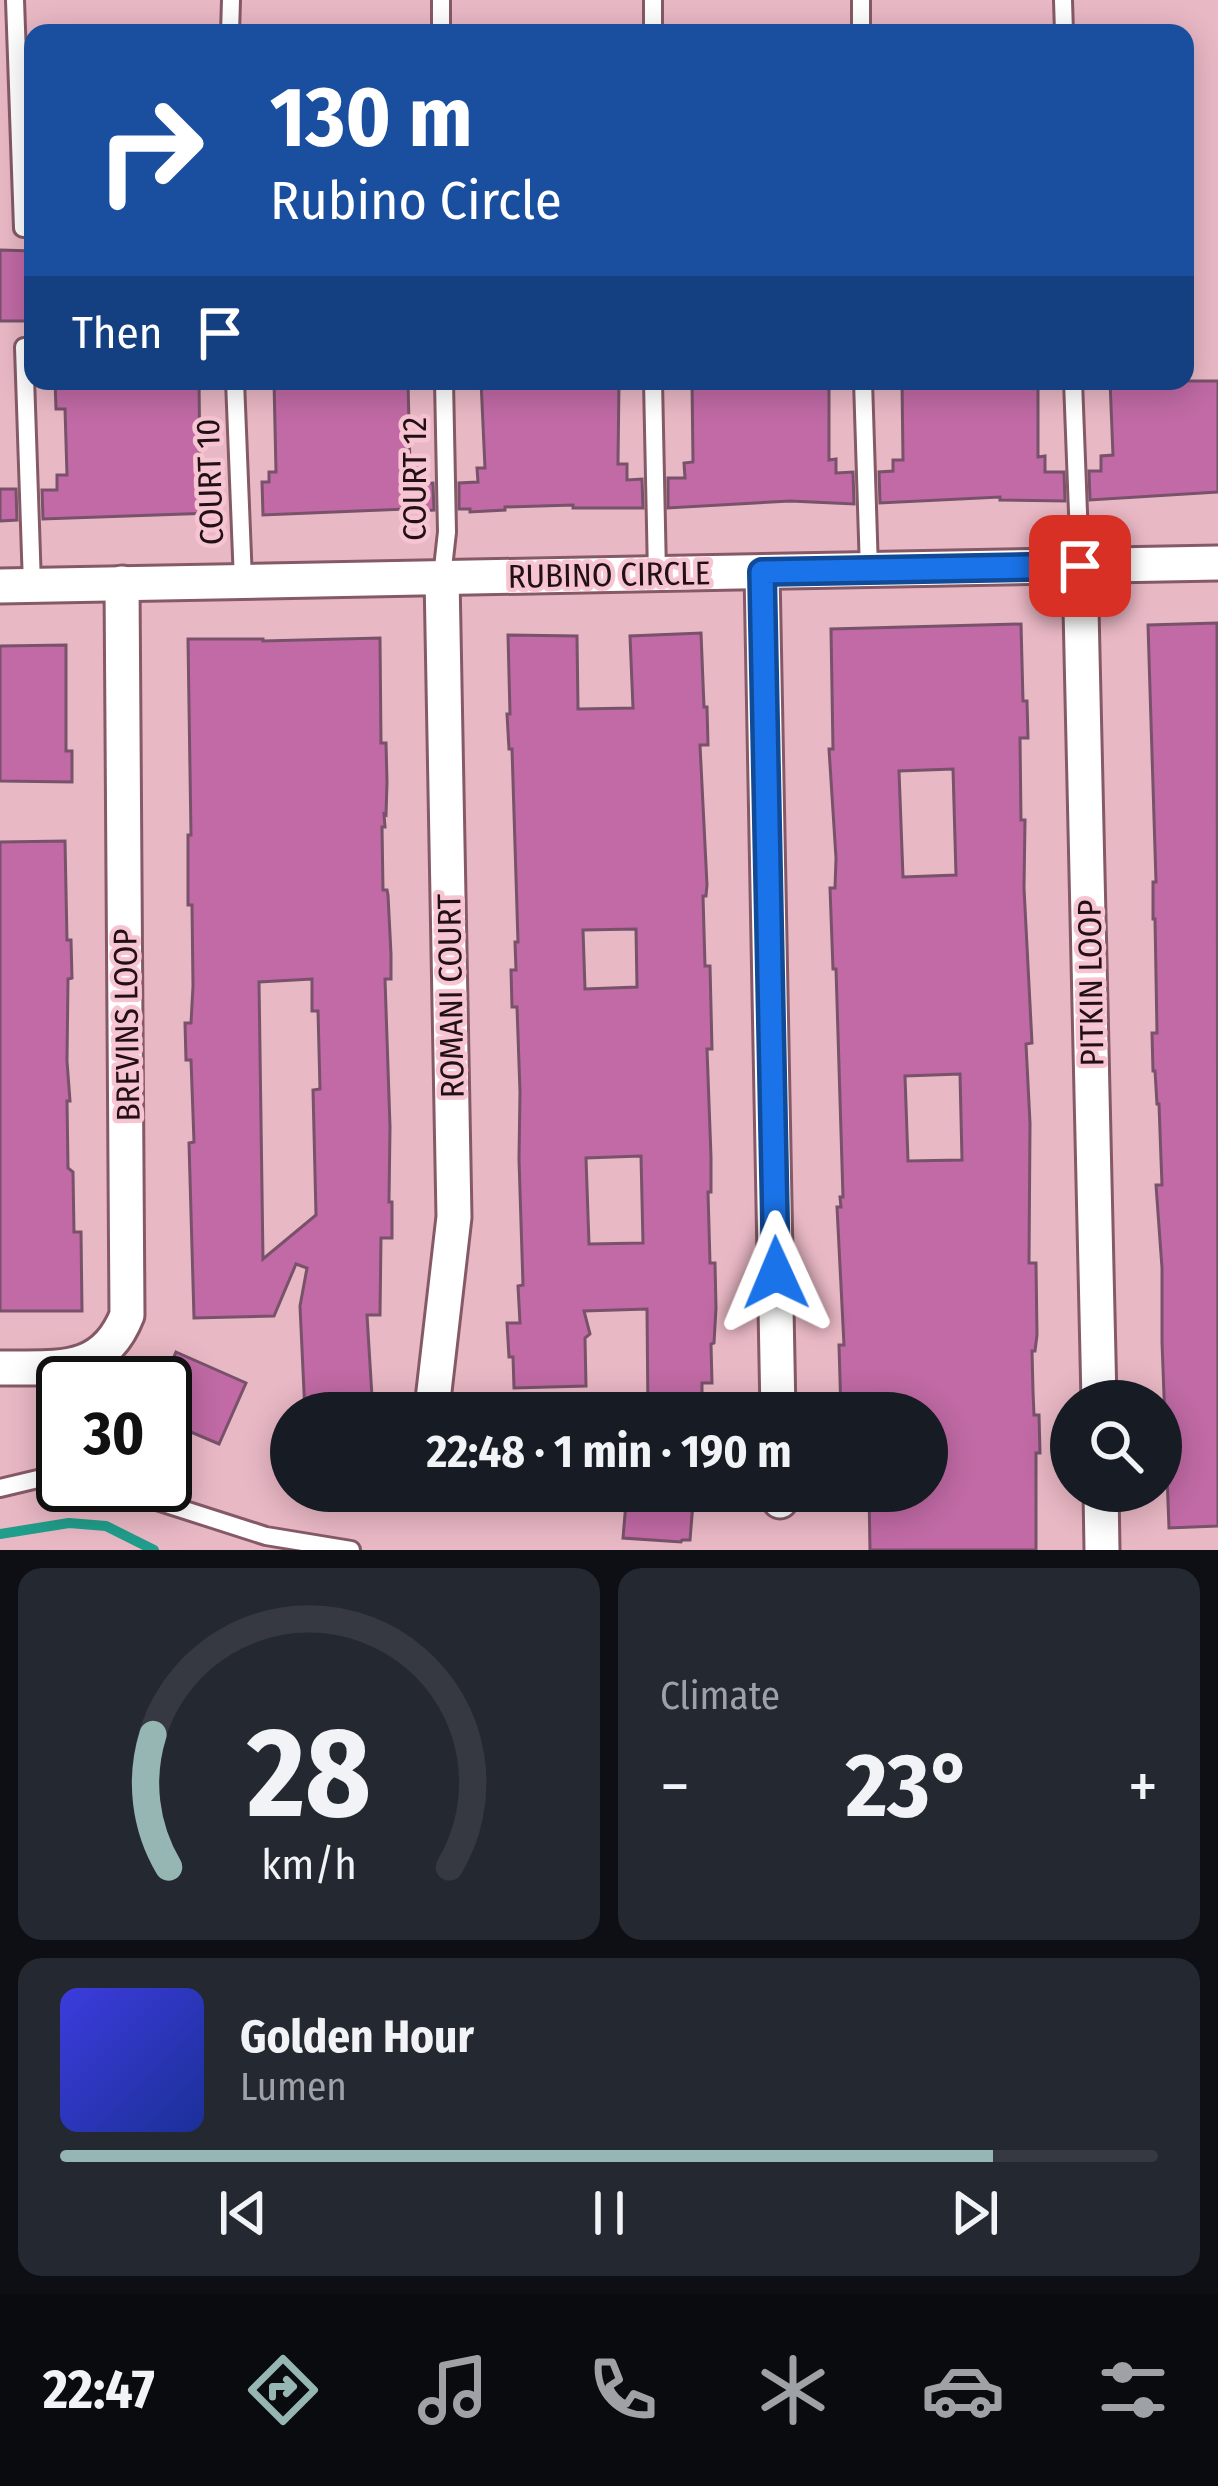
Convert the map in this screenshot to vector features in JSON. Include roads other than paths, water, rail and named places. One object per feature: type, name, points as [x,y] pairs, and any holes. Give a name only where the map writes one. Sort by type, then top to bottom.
[{"type":"street","name":"RUBINO CIRCLE","points":[[16,585],[1218,563]]},
{"type":"street","name":"PITKIN LOOP","points":[[1080,566],[1099,1380]]},
{"type":"street","points":[[762,572],[778,1392]]},
{"type":"street","name":"ROMANI COURT","points":[[434,1392],[454,1217],[442,577]]},
{"type":"street","name":"BREVINS LOOP","points":[[0,1368],[86,1362],[110,1346],[127,1315],[122,584]]},
{"type":"street","points":[[1101,1512],[1102,1550]]},
{"type":"lane","points":[[15,0],[23,228]]},
{"type":"lane","points":[[16,585],[24,347]]},
{"type":"lane","name":"COURT 10","points":[[235,390],[243,581]]},
{"type":"lane","name":"COURT 12","points":[[442,577],[447,532],[444,390]]},
{"type":"lane","points":[[653,390],[657,574]]},
{"type":"lane","points":[[863,390],[869,569]]},
{"type":"lane","points":[[1073,390],[1080,566]]},
{"type":"lane","points":[[0,1488],[36,1479]]},
{"type":"lane","points":[[191,1512],[266,1536],[352,1550]]},
{"type":"waterway","points":[[0,1534],[69,1523],[106,1526],[154,1550]]}]
